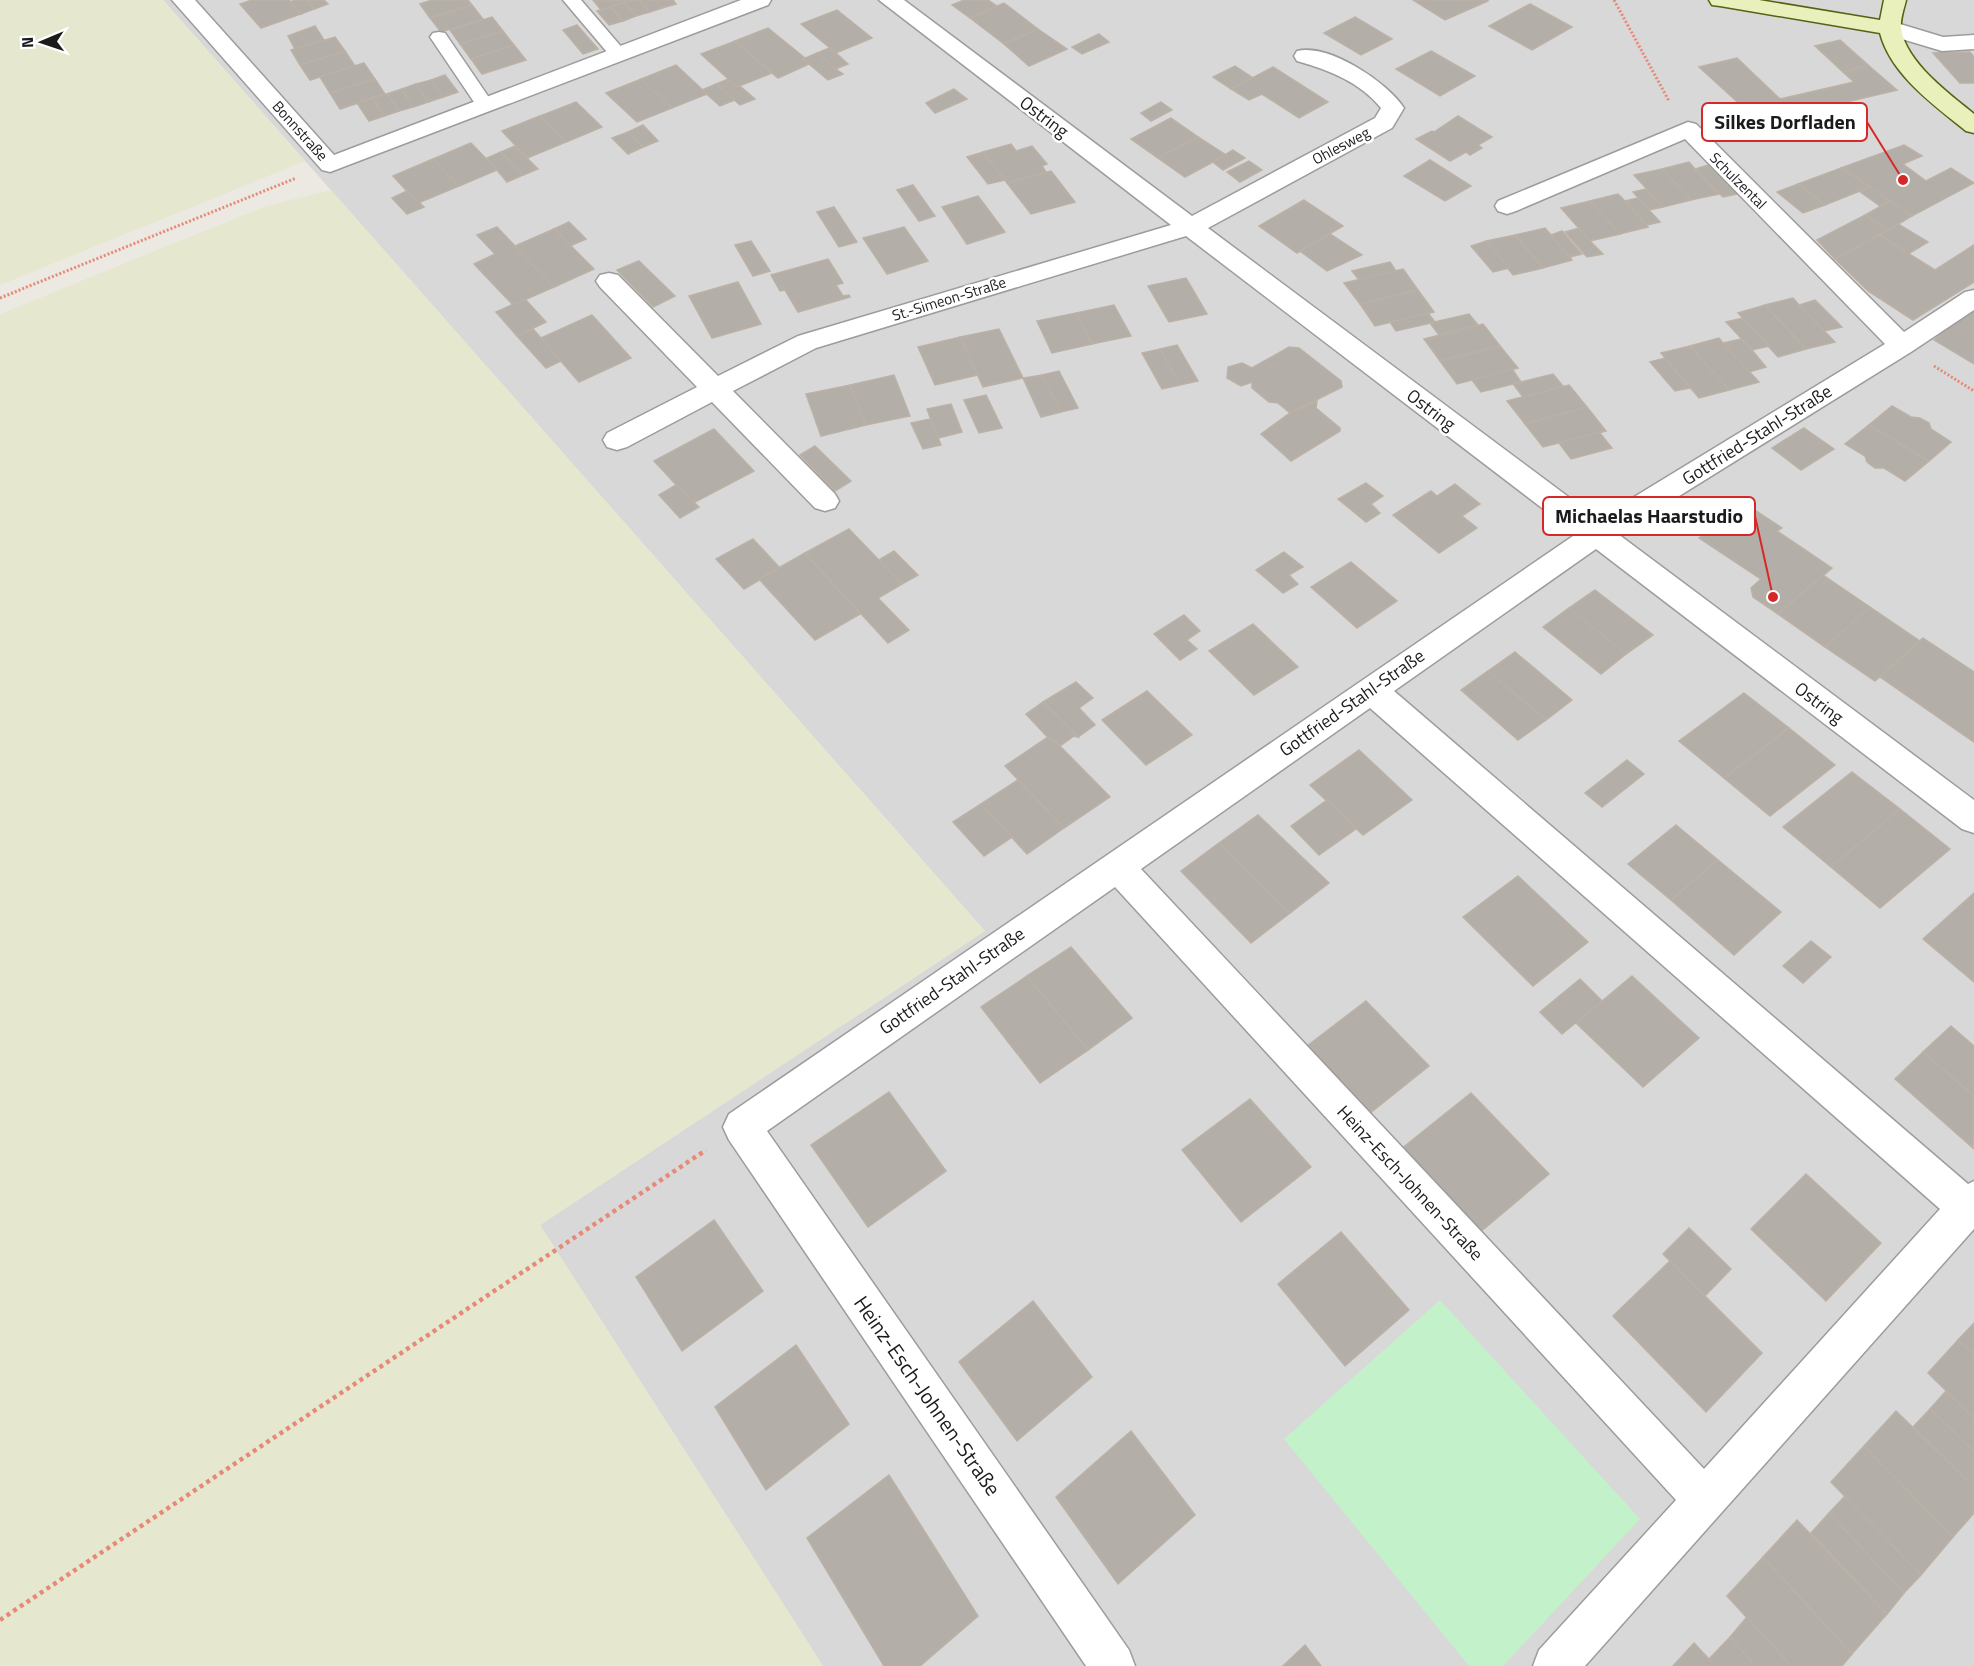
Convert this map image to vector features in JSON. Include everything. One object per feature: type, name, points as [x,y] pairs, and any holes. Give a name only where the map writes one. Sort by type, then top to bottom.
[{"type":"main road","points":[[1720,0],[1890,28]]},
{"type":"main road","points":[[1895,0],[1890,28],[1899,50],[1913,73],[1974,126]]},
{"type":"street","name":"Bonnstraße","points":[[183,0],[330,165],[747,2]]},
{"type":"street","name":"Ostring","points":[[890,0],[1595,535],[1974,819]]},
{"type":"street","points":[[1890,28],[1942,44],[1974,42]]},
{"type":"street","name":"Ohlesweg","points":[[1190,227],[1384,123],[1393,108],[1382,92],[1336,65],[1305,56]]},
{"type":"street","points":[[1507,206],[1688,129]]},
{"type":"street","name":"Schulzental","points":[[1688,129],[1902,346]]},
{"type":"street","name":"St.-Simeon-Straße","points":[[617,440],[807,342],[1190,227]]},
{"type":"street","points":[[609,281],[825,501]]},
{"type":"street","name":"Gottfried-Stahl-Straße","points":[[742,1127],[1595,535],[1902,346],[1974,298]]},
{"type":"street","points":[[1371,690],[1971,1204],[1555,1666]]},
{"type":"street","name":"Heinz-Esch-Johnen-Straße","points":[[1117,866],[1704,1500]]},
{"type":"street","name":"Heinz-Esch-Johnen-Straße","points":[[742,1127],[1113,1666]]},
{"type":"lane","points":[[572,0],[618,54]]},
{"type":"lane","points":[[439,37],[485,105]]},
{"type":"path","points":[[1614,0],[1672,106],[1688,129]]},
{"type":"path","points":[[0,298],[330,165]]},
{"type":"path","points":[[0,1620],[742,1127]]},
{"type":"shaded area","points":[[163,0],[1974,0],[1974,1666],[823,1666],[540,1225],[985,931]]},
{"type":"green space","points":[[0,0],[163,0],[305,161],[0,285]]},
{"type":"green space","points":[[331,190],[985,931],[540,1225],[823,1666],[0,1666],[0,314],[266,206]]},
{"type":"green space","points":[[1440,1300],[1640,1519],[1503,1666],[1469,1666],[1284,1439]]},
{"type":"building","points":[[252,0],[289,0],[301,14],[261,28],[240,4]]},
{"type":"building","points":[[306,0],[314,9],[301,14],[290,2]]},
{"type":"building","points":[[306,0],[324,0],[328,4],[314,9]]},
{"type":"building","points":[[432,0],[468,0],[472,5],[430,18],[420,4]]},
{"type":"building","points":[[593,0],[632,0],[601,10]]},
{"type":"building","points":[[639,0],[650,12],[636,16],[624,2]]},
{"type":"building","points":[[639,0],[656,0],[662,8],[650,12]]},
{"type":"building","points":[[656,0],[673,0],[676,4],[662,8]]},
{"type":"building","points":[[964,0],[988,0],[997,6],[970,18],[952,5]]},
{"type":"building","points":[[1413,0],[1486,0],[1488,1],[1445,20]]},
{"type":"building","points":[[624,2],[636,16],[623,21],[611,7]]},
{"type":"building","points":[[1004,3],[1038,29],[1004,44],[970,18]]},
{"type":"building","points":[[1530,4],[1572,27],[1532,50],[1489,26]]},
{"type":"building","points":[[472,5],[483,19],[441,32],[430,18]]},
{"type":"building","points":[[611,7],[623,21],[609,25],[597,11]]},
{"type":"building","points":[[837,10],[872,38],[836,53],[801,24]]},
{"type":"building","points":[[492,17],[503,31],[460,44],[450,30]]},
{"type":"building","points":[[1355,17],[1392,39],[1361,55],[1324,33]]},
{"type":"building","points":[[577,25],[598,49],[583,54],[563,30]]},
{"type":"building","points":[[315,26],[324,40],[295,49],[288,36]]},
{"type":"building","points":[[768,28],[805,58],[803,59],[809,64],[778,78],[735,41]]},
{"type":"building","points":[[1038,29],[1067,49],[1029,66],[1004,44]]},
{"type":"building","points":[[503,31],[514,45],[471,59],[460,44]]},
{"type":"building","points":[[1099,34],[1109,42],[1082,54],[1072,47]]},
{"type":"building","points":[[335,37],[345,51],[300,65],[291,50]]},
{"type":"building","points":[[1840,40],[1868,65],[1843,72],[1815,46]]},
{"type":"building","points":[[735,41],[772,73],[737,87],[701,54]]},
{"type":"building","points":[[514,45],[526,60],[482,74],[471,59]]},
{"type":"building","points":[[829,48],[848,64],[836,69],[817,53]]},
{"type":"building","points":[[345,51],[355,66],[310,80],[300,65]]},
{"type":"building","points":[[1431,51],[1475,76],[1440,96],[1396,69]]},
{"type":"building","points":[[1970,52],[1974,57],[1974,83],[1960,83],[1933,53]]},
{"type":"building","points":[[817,53],[843,74],[828,80],[803,59]]},
{"type":"building","points":[[1737,58],[1780,99],[1854,82],[1843,72],[1868,65],[1897,90],[1796,114],[1792,111],[1756,119],[1699,67]]},
{"type":"building","points":[[364,63],[375,79],[330,93],[320,77]]},
{"type":"building","points":[[676,65],[707,94],[672,108],[641,79]]},
{"type":"building","points":[[1235,66],[1253,78],[1231,89],[1213,77]]},
{"type":"building","points":[[1273,67],[1328,102],[1299,118],[1262,94],[1249,100],[1231,89]]},
{"type":"building","points":[[445,75],[458,92],[443,97],[431,80]]},
{"type":"building","points":[[375,79],[385,94],[340,109],[330,93]]},
{"type":"building","points":[[641,79],[672,108],[637,122],[606,93]]},
{"type":"building","points":[[728,79],[755,99],[740,105],[716,84]]},
{"type":"building","points":[[431,80],[443,97],[428,102],[416,84]]},
{"type":"building","points":[[416,84],[428,102],[413,107],[402,89]]},
{"type":"building","points":[[716,84],[735,100],[720,106],[702,90]]},
{"type":"building","points":[[402,89],[413,107],[399,111],[387,94]]},
{"type":"building","points":[[954,89],[967,99],[935,113],[926,103]]},
{"type":"building","points":[[387,94],[399,111],[384,116],[372,98]]},
{"type":"building","points":[[372,98],[384,116],[369,121],[357,103]]},
{"type":"building","points":[[576,102],[602,127],[566,142],[540,116]]},
{"type":"building","points":[[1161,102],[1172,110],[1151,121],[1141,113]]},
{"type":"building","points":[[540,116],[566,142],[527,158],[502,131]]},
{"type":"building","points":[[1458,116],[1492,137],[1478,145],[1482,148],[1470,155],[1466,152],[1450,161],[1416,139],[1434,132]]},
{"type":"building","points":[[1171,118],[1198,137],[1158,158],[1131,139]]},
{"type":"building","points":[[643,125],[658,141],[643,147],[628,132]]},
{"type":"building","points":[[628,132],[643,147],[628,154],[612,138]]},
{"type":"building","points":[[1198,137],[1226,155],[1185,177],[1158,158]]},
{"type":"building","points":[[471,143],[497,170],[459,186],[433,159]]},
{"type":"building","points":[[1011,144],[1016,151],[1032,146],[1047,164],[1042,166],[1046,172],[1007,183],[983,152]]},
{"type":"building","points":[[1904,145],[1922,156],[1903,164],[1926,181],[1951,168],[1974,183],[1912,216],[1841,168]]},
{"type":"building","points":[[515,146],[538,169],[523,175],[501,152]]},
{"type":"building","points":[[1233,150],[1245,158],[1223,170],[1213,162]]},
{"type":"building","points":[[501,152],[523,175],[507,182],[487,158]]},
{"type":"building","points":[[983,152],[1005,180],[988,184],[967,157]]},
{"type":"building","points":[[433,159],[459,186],[418,203],[393,176]]},
{"type":"building","points":[[1430,160],[1471,186],[1445,201],[1404,176]]},
{"type":"building","points":[[1249,161],[1262,170],[1240,182],[1227,172]]},
{"type":"building","points":[[1689,162],[1719,194],[1691,200],[1662,169]]},
{"type":"building","points":[[1708,165],[1737,194],[1723,197],[1695,169]]},
{"type":"building","points":[[1841,168],[1870,187],[1825,205],[1798,184]]},
{"type":"building","points":[[1662,169],[1691,200],[1663,207],[1634,175]]},
{"type":"building","points":[[1051,171],[1075,202],[1031,214],[1007,183]]},
{"type":"building","points":[[1798,184],[1825,205],[1803,213],[1777,192]]},
{"type":"building","points":[[913,185],[935,216],[919,221],[897,190]]},
{"type":"building","points":[[1870,187],[1890,201],[1880,206],[1859,191]]},
{"type":"building","points":[[1646,189],[1663,207],[1649,210],[1633,192]]},
{"type":"building","points":[[407,191],[424,207],[407,214],[392,198]]},
{"type":"building","points":[[1618,194],[1648,227],[1620,234],[1590,201]]},
{"type":"building","points":[[978,196],[1005,232],[967,244],[942,207]]},
{"type":"building","points":[[1638,198],[1660,222],[1647,225],[1625,201]]},
{"type":"building","points":[[1304,200],[1343,226],[1297,253],[1259,226]]},
{"type":"building","points":[[1590,201],[1620,234],[1590,241],[1561,208]]},
{"type":"building","points":[[1890,201],[1912,216],[1888,230],[1865,215]]},
{"type":"building","points":[[834,207],[857,242],[839,247],[817,212]]},
{"type":"building","points":[[1865,215],[1888,230],[1835,259],[1817,240]]},
{"type":"building","points":[[569,222],[586,239],[570,246],[554,229]]},
{"type":"building","points":[[1898,224],[1928,242],[1908,254],[1879,235]]},
{"type":"building","points":[[497,227],[554,287],[513,305],[474,264],[495,254],[477,235]]},
{"type":"building","points":[[904,227],[928,261],[887,274],[863,238]]},
{"type":"building","points":[[1545,228],[1572,260],[1543,268],[1515,235]]},
{"type":"building","points":[[1579,228],[1603,254],[1587,257],[1565,232]]},
{"type":"building","points":[[554,229],[594,269],[554,287],[515,246]]},
{"type":"building","points":[[1562,231],[1582,254],[1570,257],[1551,235]]},
{"type":"building","points":[[1330,234],[1362,255],[1327,271],[1300,251]]},
{"type":"building","points":[[1515,235],[1543,268],[1513,275],[1486,241]]},
{"type":"building","points":[[1879,235],[1935,270],[1974,245],[1974,282],[1913,320],[1868,291],[1835,259]]},
{"type":"building","points":[[751,241],[770,271],[753,276],[735,245]]},
{"type":"building","points":[[1486,241],[1509,268],[1493,272],[1471,246]]},
{"type":"building","points":[[828,259],[843,283],[836,285],[843,296],[849,295],[850,297],[798,312],[785,290],[780,291],[771,275]]},
{"type":"building","points":[[639,261],[675,296],[653,307],[617,270]]},
{"type":"building","points":[[1390,262],[1396,271],[1359,280],[1352,271]]},
{"type":"building","points":[[1403,269],[1418,290],[1360,304],[1344,283]]},
{"type":"building","points":[[1186,278],[1207,314],[1169,322],[1148,286]]},
{"type":"building","points":[[738,282],[761,324],[712,338],[689,296]]},
{"type":"building","points":[[1418,290],[1434,312],[1375,326],[1360,304]]},
{"type":"building","points":[[1793,298],[1835,342],[1806,349],[1765,305]]},
{"type":"building","points":[[525,299],[546,322],[517,336],[496,312]]},
{"type":"building","points":[[1815,300],[1842,327],[1824,331],[1799,305]]},
{"type":"building","points":[[1114,305],[1131,336],[1092,344],[1076,313]]},
{"type":"building","points":[[1765,305],[1806,349],[1778,357],[1738,313]]},
{"type":"building","points":[[1974,306],[1974,364],[1934,340]]},
{"type":"building","points":[[1076,313],[1092,344],[1052,353],[1037,321]]},
{"type":"building","points":[[1428,313],[1435,322],[1396,331],[1390,322]]},
{"type":"building","points":[[1469,314],[1478,325],[1439,335],[1430,323]]},
{"type":"building","points":[[592,315],[631,358],[579,382],[541,338]]},
{"type":"building","points":[[1743,318],[1769,346],[1752,350],[1726,322]]},
{"type":"building","points":[[1483,324],[1500,346],[1440,361],[1424,339]]},
{"type":"building","points":[[533,329],[561,361],[546,368],[517,336]]},
{"type":"building","points":[[999,329],[1023,378],[983,387],[960,337]]},
{"type":"building","points":[[960,337],[978,375],[935,385],[918,347]]},
{"type":"building","points":[[1719,338],[1759,382],[1729,390],[1690,346]]},
{"type":"building","points":[[1741,339],[1766,367],[1749,372],[1723,343]]},
{"type":"building","points":[[1177,345],[1198,381],[1180,385],[1160,349]]},
{"type":"building","points":[[1500,346],[1518,368],[1457,384],[1440,361]]},
{"type":"building","points":[[1690,346],[1729,390],[1699,398],[1661,353]]},
{"type":"building","points":[[1289,347],[1299,348],[1341,381],[1342,387],[1290,413],[1278,403],[1269,402],[1252,388],[1252,382],[1241,386],[1227,378],[1228,367],[1242,363],[1252,368]]},
{"type":"building","points":[[1160,349],[1180,385],[1162,389],[1142,353]]},
{"type":"building","points":[[1665,358],[1690,388],[1675,391],[1650,362]]},
{"type":"building","points":[[1512,369],[1521,382],[1481,392],[1472,380]]},
{"type":"building","points":[[1059,371],[1078,408],[1061,412],[1042,375]]},
{"type":"building","points":[[1553,374],[1563,386],[1523,397],[1513,384]]},
{"type":"building","points":[[894,375],[910,416],[866,425],[850,385]]},
{"type":"building","points":[[1042,375],[1061,412],[1041,417],[1023,378]]},
{"type":"building","points":[[850,385],[866,425],[821,436],[806,394]]},
{"type":"building","points":[[1569,385],[1587,407],[1525,424],[1507,401]]},
{"type":"building","points":[[986,395],[1002,428],[979,433],[964,400]]},
{"type":"building","points":[[1317,401],[1316,408],[1340,428],[1340,431],[1291,461],[1261,434],[1290,413]]},
{"type":"building","points":[[951,404],[962,432],[938,438],[927,409]]},
{"type":"building","points":[[1892,406],[1911,417],[1920,418],[1929,423],[1931,429],[1951,442],[1929,461],[1869,425]]},
{"type":"building","points":[[1587,407],[1606,431],[1543,447],[1525,424]]},
{"type":"building","points":[[930,419],[941,445],[923,449],[911,423]]},
{"type":"building","points":[[1869,425],[1929,461],[1905,481],[1884,468],[1875,468],[1867,462],[1865,456],[1845,444]]},
{"type":"building","points":[[1804,428],[1834,449],[1801,470],[1772,448]]},
{"type":"building","points":[[714,429],[754,471],[693,503],[654,461]]},
{"type":"building","points":[[1599,432],[1612,448],[1571,459],[1559,443]]},
{"type":"building","points":[[815,446],[851,481],[835,491],[800,455]]},
{"type":"building","points":[[1366,483],[1383,496],[1371,504],[1380,513],[1366,522],[1338,499]]},
{"type":"building","points":[[1455,484],[1480,504],[1462,516],[1477,528],[1439,553],[1393,515],[1431,491],[1437,496]]},
{"type":"building","points":[[676,485],[699,507],[680,518],[659,495]]},
{"type":"building","points":[[1744,503],[1782,528],[1777,531],[1832,568],[1778,614],[1753,597],[1751,588],[1761,579],[1699,538]]},
{"type":"building","points":[[849,529],[902,584],[878,598],[909,630],[888,643],[805,553]]},
{"type":"building","points":[[753,539],[780,568],[744,589],[716,559]]},
{"type":"building","points":[[894,551],[918,575],[902,584],[879,560]]},
{"type":"building","points":[[1284,552],[1303,567],[1289,575],[1298,584],[1283,593],[1256,570]]},
{"type":"building","points":[[805,553],[860,614],[815,640],[759,579]]},
{"type":"building","points":[[1351,562],[1397,601],[1357,628],[1311,587]]},
{"type":"building","points":[[1823,575],[1870,607],[1825,647],[1778,614]]},
{"type":"building","points":[[1595,590],[1653,635],[1626,654],[1569,608]]},
{"type":"building","points":[[1870,607],[1920,641],[1875,681],[1825,647]]},
{"type":"building","points":[[1569,608],[1626,654],[1601,674],[1543,627]]},
{"type":"building","points":[[1184,615],[1200,631],[1187,640],[1197,649],[1180,660],[1154,634]]},
{"type":"building","points":[[1253,624],[1298,667],[1254,695],[1209,651]]},
{"type":"building","points":[[1923,638],[1974,672],[1974,742],[1880,677]]},
{"type":"building","points":[[1515,652],[1572,700],[1546,720],[1488,671]]},
{"type":"building","points":[[1488,671],[1546,720],[1518,740],[1461,690]]},
{"type":"building","points":[[1076,682],[1093,698],[1079,708],[1095,725],[1078,737],[1043,702]]},
{"type":"building","points":[[1147,691],[1192,735],[1146,765],[1102,720]]},
{"type":"building","points":[[1744,693],[1789,728],[1724,778],[1679,741]]},
{"type":"building","points":[[1043,702],[1078,737],[1074,736],[1060,746],[1054,740],[1052,742],[1026,714]]},
{"type":"building","points":[[1789,728],[1835,765],[1770,816],[1724,778]]},
{"type":"building","points":[[1048,737],[1060,746],[1110,797],[1064,828],[1005,766]]},
{"type":"building","points":[[1359,750],[1412,800],[1363,835],[1310,785]]},
{"type":"building","points":[[1627,760],[1644,774],[1602,807],[1585,793]]},
{"type":"building","points":[[1852,772],[1900,809],[1831,867],[1783,827]]},
{"type":"building","points":[[1018,780],[1064,828],[1027,854],[981,804]]},
{"type":"building","points":[[1327,800],[1356,829],[1319,855],[1291,826]]},
{"type":"building","points":[[981,804],[1012,837],[984,856],[953,822]]},
{"type":"building","points":[[1900,809],[1950,849],[1880,908],[1831,867]]},
{"type":"building","points":[[1258,815],[1329,883],[1290,913],[1219,843]]},
{"type":"building","points":[[1676,825],[1718,860],[1671,900],[1628,864]]},
{"type":"building","points":[[1219,843],[1290,913],[1251,943],[1181,871]]},
{"type":"building","points":[[1718,860],[1781,912],[1734,955],[1671,900]]},
{"type":"building","points":[[1518,876],[1588,942],[1533,986],[1463,917]]},
{"type":"building","points":[[1974,893],[1974,982],[1923,939]]},
{"type":"building","points":[[1811,941],[1831,957],[1803,983],[1783,966]]},
{"type":"building","points":[[1071,947],[1132,1018],[1088,1050],[1027,976]]},
{"type":"building","points":[[1027,976],[1088,1050],[1040,1083],[981,1007]]},
{"type":"building","points":[[1632,976],[1699,1038],[1643,1087],[1576,1023]]},
{"type":"building","points":[[1580,979],[1602,1001],[1562,1034],[1540,1012]]},
{"type":"building","points":[[1366,1001],[1429,1066],[1369,1114],[1307,1046]]},
{"type":"building","points":[[1951,1026],[1974,1046],[1974,1096],[1923,1052]]},
{"type":"building","points":[[1923,1052],[1974,1096],[1973,1148],[1895,1079]]},
{"type":"building","points":[[889,1092],[946,1171],[868,1227],[811,1145]]},
{"type":"building","points":[[1471,1093],[1549,1174],[1478,1234],[1401,1149]]},
{"type":"building","points":[[1250,1099],[1311,1167],[1241,1222],[1182,1150]]},
{"type":"building","points":[[1806,1174],[1881,1243],[1826,1301],[1751,1229]]},
{"type":"building","points":[[714,1220],[763,1291],[682,1351],[636,1277]]},
{"type":"building","points":[[1689,1228],[1731,1269],[1705,1296],[1663,1254]]},
{"type":"building","points":[[1341,1232],[1409,1310],[1345,1366],[1278,1284]]},
{"type":"building","points":[[1670,1261],[1762,1353],[1706,1412],[1613,1316]]},
{"type":"building","points":[[1033,1301],[1092,1377],[1017,1441],[959,1362]]},
{"type":"building","points":[[1974,1323],[1974,1354],[1958,1340]]},
{"type":"building","points":[[1958,1340],[1974,1354],[1974,1418],[1928,1373]]},
{"type":"building","points":[[796,1345],[849,1424],[766,1490],[715,1407]]},
{"type":"building","points":[[1946,1391],[1974,1418],[1974,1451],[1930,1409]]},
{"type":"building","points":[[1930,1409],[1974,1451],[1974,1487],[1913,1427]]},
{"type":"building","points":[[1896,1411],[1974,1487],[1974,1513],[1953,1537],[1864,1446]]},
{"type":"building","points":[[1131,1431],[1195,1515],[1118,1584],[1056,1497]]},
{"type":"building","points":[[1864,1446],[1953,1537],[1921,1575],[1831,1482]]},
{"type":"building","points":[[889,1475],[978,1616],[920,1666],[884,1666],[807,1538]]},
{"type":"building","points":[[1845,1496],[1921,1575],[1904,1593],[1829,1513]]},
{"type":"building","points":[[1829,1513],[1904,1593],[1887,1614],[1811,1533]]},
{"type":"building","points":[[1797,1520],[1887,1614],[1852,1654],[1763,1557]]},
{"type":"building","points":[[1763,1557],[1852,1654],[1842,1666],[1791,1666],[1727,1596]]},
{"type":"building","points":[[1747,1617],[1791,1666],[1755,1666],[1730,1637]]},
{"type":"building","points":[[1730,1637],[1755,1666],[1715,1666],[1709,1659]]},
{"type":"building","points":[[1694,1643],[1715,1666],[1673,1666]]},
{"type":"building","points":[[1305,1645],[1321,1666],[1283,1666]]},
{"type":"place","name":"Silkes Dorfladen","points":[[1903,180]]},
{"type":"place","name":"Michaelas Haarstudio","points":[[1773,597]]}]
